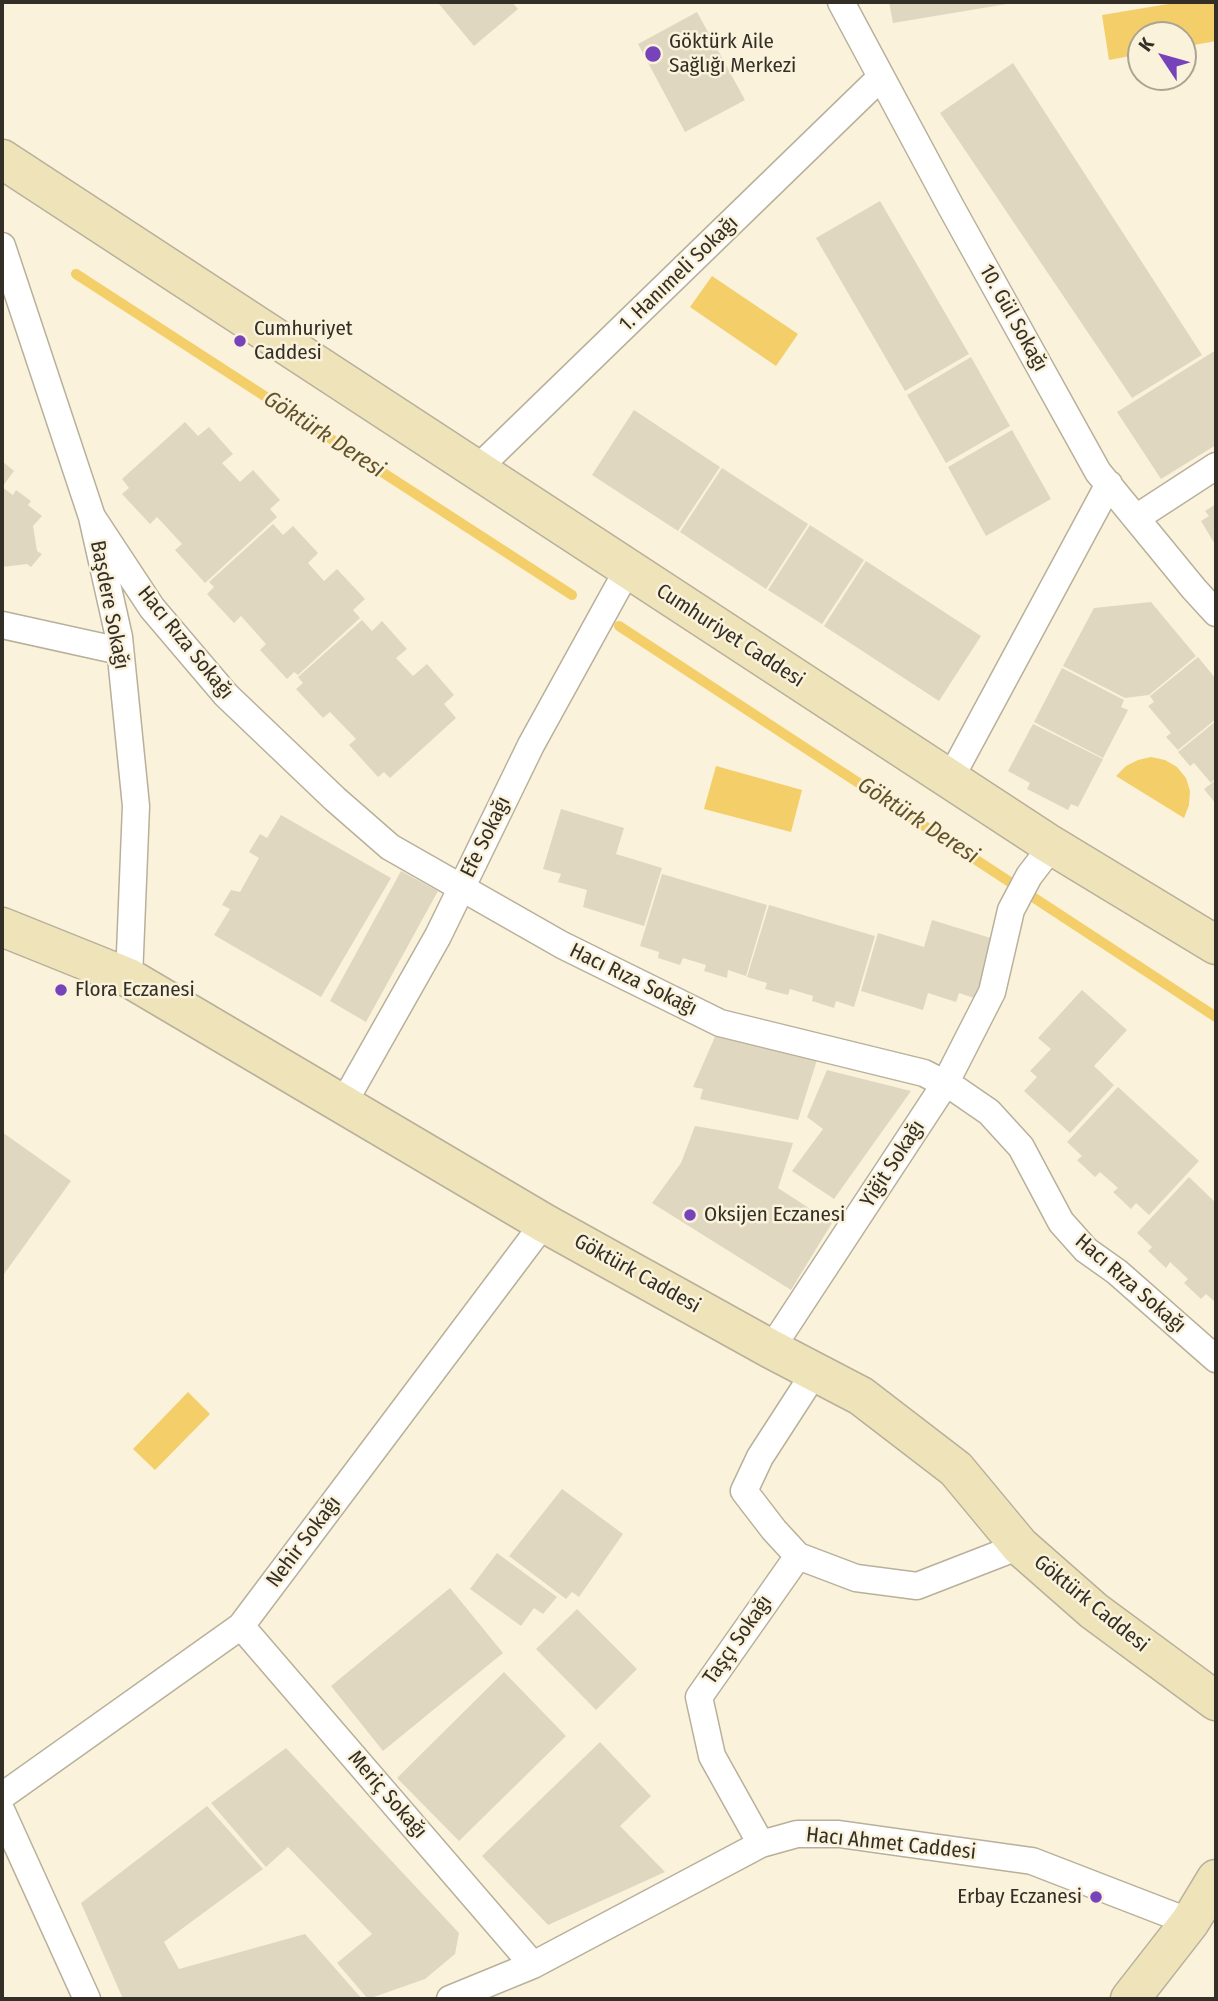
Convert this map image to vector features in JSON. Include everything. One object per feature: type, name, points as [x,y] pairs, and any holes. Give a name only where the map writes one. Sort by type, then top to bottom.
[{"type":"main road","name":"Cumhuriyet Caddesi","points":[[2,159],[1052,846],[1216,945]]},
{"type":"main road","name":"Göktürk Caddesi","points":[[2,927],[129,978],[544,1223],[861,1396],[956,1469],[1020,1546],[1094,1611],[1216,1701]]},
{"type":"main road","points":[[1130,1999],[1190,1922],[1216,1879]]},
{"type":"street","name":"10. Gül Sokağı","points":[[841,2],[1098,472],[1216,613]]},
{"type":"street","name":"1. Hanımeli Sokağı","points":[[476,470],[881,77]]},
{"type":"street","name":"Başdere Sokağı","points":[[2,246],[92,517],[119,637],[136,806],[129,978]]},
{"type":"street","points":[[1136,518],[1216,466]]},
{"type":"street","points":[[950,779],[1109,484]]},
{"type":"street","name":"Hacı Rıza Sokağı","points":[[92,517],[152,608],[226,695],[335,799],[390,847],[562,945],[720,1023],[924,1073],[957,1090],[989,1112],[1021,1147],[1060,1222],[1086,1250],[1117,1272],[1216,1359]]},
{"type":"street","name":"Efe Sokağı","points":[[343,1104],[438,936],[531,745],[628,569]]},
{"type":"street","points":[[2,625],[120,651]]},
{"type":"street","name":"Yiğit Sokağı","points":[[771,1349],[945,1084],[992,992],[1011,910],[1030,876],[1052,846]]},
{"type":"street","name":"Nehir Sokağı","points":[[2,1797],[241,1626],[544,1223]]},
{"type":"street","points":[[815,1372],[760,1457],[744,1491],[798,1556],[856,1578],[917,1586],[1020,1546]]},
{"type":"street","name":"Taşçı Sokağı","points":[[761,1844],[712,1756],[699,1697],[798,1556]]},
{"type":"street","name":"Meriç Sokağı","points":[[241,1626],[533,1965]]},
{"type":"street","points":[[2,1812],[87,1999]]},
{"type":"street","name":"Hacı Ahmet Caddesi","points":[[450,1999],[533,1965],[761,1844],[797,1834],[839,1834],[1032,1861],[1190,1922]]},
{"type":"shaded area","points":[[1180,2],[1216,2],[1216,41],[1197,44],[1197,21],[1127,21],[1127,57],[1109,60],[1102,15]]},
{"type":"shaded area","points":[[712,276],[798,334],[776,366],[690,307]]},
{"type":"shaded area","points":[[1151,757],[1165,760],[1177,767],[1186,778],[1190,791],[1184,818],[1116,776],[1126,766]]},
{"type":"shaded area","points":[[716,766],[802,790],[791,832],[704,809]]},
{"type":"shaded area","points":[[188,1392],[210,1414],[155,1470],[133,1449]]},
{"type":"building","points":[[512,2],[518,9],[474,46],[439,4]]},
{"type":"building","points":[[889,2],[1013,2],[1013,3],[893,23]]},
{"type":"building","points":[[697,12],[745,100],[685,132],[638,44]]},
{"type":"building","points":[[1013,63],[1202,355],[1132,398],[940,113]]},
{"type":"building","points":[[880,201],[969,354],[905,391],[816,238]]},
{"type":"building","points":[[1216,350],[1216,445],[1161,479],[1117,412]]},
{"type":"building","points":[[971,357],[1010,426],[946,463],[907,395]]},
{"type":"building","points":[[634,410],[720,467],[678,531],[592,475]]},
{"type":"building","points":[[185,422],[198,436],[209,427],[233,454],[222,463],[240,482],[253,470],[280,500],[270,509],[277,517],[205,583],[175,550],[182,544],[157,517],[150,524],[122,494],[129,488],[122,479]]},
{"type":"building","points":[[1012,430],[1051,499],[986,536],[948,467]]},
{"type":"building","points":[[2,461],[14,471],[2,487]]},
{"type":"building","points":[[722,468],[808,524],[766,589],[680,532]]},
{"type":"building","points":[[2,487],[13,495],[16,490],[31,501],[28,505],[42,516],[33,526],[37,551],[42,554],[31,567],[27,564],[2,567]]},
{"type":"building","points":[[1216,504],[1216,546],[1201,521],[1209,516],[1205,511]]},
{"type":"building","points":[[273,524],[283,535],[293,526],[318,553],[308,563],[324,581],[337,569],[365,599],[353,610],[360,618],[298,675],[294,672],[287,679],[260,650],[266,644],[241,616],[234,623],[207,594],[214,587],[209,582]]},
{"type":"building","points":[[810,525],[864,560],[822,624],[768,590]]},
{"type":"building","points":[[866,561],[981,636],[939,701],[824,626]]},
{"type":"building","points":[[1151,602],[1196,656],[1149,695],[1125,698],[1063,666],[1094,608]]},
{"type":"building","points":[[362,620],[372,631],[382,621],[407,649],[396,658],[413,676],[427,664],[454,695],[444,704],[456,718],[390,778],[384,772],[378,777],[349,745],[356,739],[330,712],[323,718],[296,689],[303,683],[298,677]]},
{"type":"building","points":[[1198,657],[1216,679],[1216,719],[1178,750],[1166,737],[1171,733],[1148,706],[1154,702],[1150,696]]},
{"type":"building","points":[[1062,668],[1124,700],[1121,707],[1128,710],[1103,758],[1034,722]]},
{"type":"building","points":[[1216,721],[1216,778],[1211,783],[1194,763],[1190,766],[1178,752]]},
{"type":"building","points":[[1033,724],[1103,759],[1078,807],[1071,804],[1068,810],[1027,789],[1030,783],[1008,771]]},
{"type":"building","points":[[1216,780],[1216,804],[1204,789]]},
{"type":"building","points":[[561,809],[624,828],[616,854],[662,868],[644,926],[583,907],[587,890],[558,882],[561,874],[543,869]]},
{"type":"building","points":[[281,815],[391,878],[321,997],[214,935],[230,909],[222,905],[231,890],[240,892],[259,858],[249,852],[260,834],[267,838]]},
{"type":"building","points":[[401,871],[438,891],[366,1022],[330,1001]]},
{"type":"building","points":[[662,874],[767,905],[746,976],[728,970],[727,978],[704,971],[706,965],[683,958],[680,965],[658,958],[659,952],[640,946]]},
{"type":"building","points":[[769,905],[875,936],[854,1007],[836,1001],[834,1008],[812,1001],[813,996],[790,989],[788,995],[765,989],[767,983],[747,977]]},
{"type":"building","points":[[932,920],[994,939],[977,999],[959,993],[956,1002],[928,993],[923,1010],[861,991],[878,933],[924,947]]},
{"type":"building","points":[[1082,990],[1127,1030],[1094,1066],[1114,1085],[1070,1133],[1024,1091],[1037,1077],[1030,1071],[1051,1049],[1038,1038]]},
{"type":"building","points":[[717,1032],[817,1060],[798,1120],[700,1099],[703,1089],[693,1087]]},
{"type":"building","points":[[827,1070],[911,1091],[834,1199],[792,1171],[823,1129],[807,1117]]},
{"type":"building","points":[[1118,1087],[1199,1161],[1149,1215],[1136,1203],[1131,1209],[1113,1192],[1118,1188],[1100,1172],[1095,1177],[1077,1160],[1082,1156],[1067,1142]]},
{"type":"building","points":[[695,1126],[793,1143],[778,1188],[832,1223],[791,1290],[652,1203],[681,1163]]},
{"type":"building","points":[[2,1132],[71,1181],[4,1274],[2,1272]]},
{"type":"building","points":[[1189,1177],[1216,1203],[1216,1303],[1206,1294],[1201,1299],[1184,1283],[1188,1279],[1170,1262],[1166,1268],[1148,1251],[1152,1247],[1137,1233]]},
{"type":"building","points":[[562,1489],[623,1534],[579,1597],[572,1592],[566,1599],[509,1556]]},
{"type":"building","points":[[497,1553],[557,1597],[543,1614],[534,1608],[521,1626],[470,1589]]},
{"type":"building","points":[[450,1588],[503,1653],[383,1751],[331,1686]]},
{"type":"building","points":[[577,1609],[637,1669],[596,1710],[536,1649]]},
{"type":"building","points":[[504,1672],[566,1736],[459,1841],[397,1778]]},
{"type":"building","points":[[600,1742],[651,1796],[620,1826],[665,1872],[548,1925],[482,1856]]},
{"type":"building","points":[[286,1748],[459,1933],[455,1954],[425,1979],[368,1999],[337,1963],[372,1934],[288,1847],[266,1867],[211,1803]]},
{"type":"building","points":[[207,1806],[263,1869],[164,1942],[179,1969],[305,1934],[362,1999],[123,1999],[81,1903]]},
{"type":"waterway","name":"Göktürk Deresi","points":[[76,274],[572,595]]},
{"type":"waterway","name":"Göktürk Deresi","points":[[619,626],[1216,1017]]},
{"type":"place","name":"Göktürk Aile Sağlığı Merkezi","points":[[653,54]]},
{"type":"place","name":"Cumhuriyet Caddesi","points":[[240,341]]},
{"type":"place","name":"Flora Eczanesi","points":[[61,990]]},
{"type":"place","name":"Oksijen Eczanesi","points":[[690,1215]]},
{"type":"place","name":"Erbay Eczanesi","points":[[1096,1897]]}]
